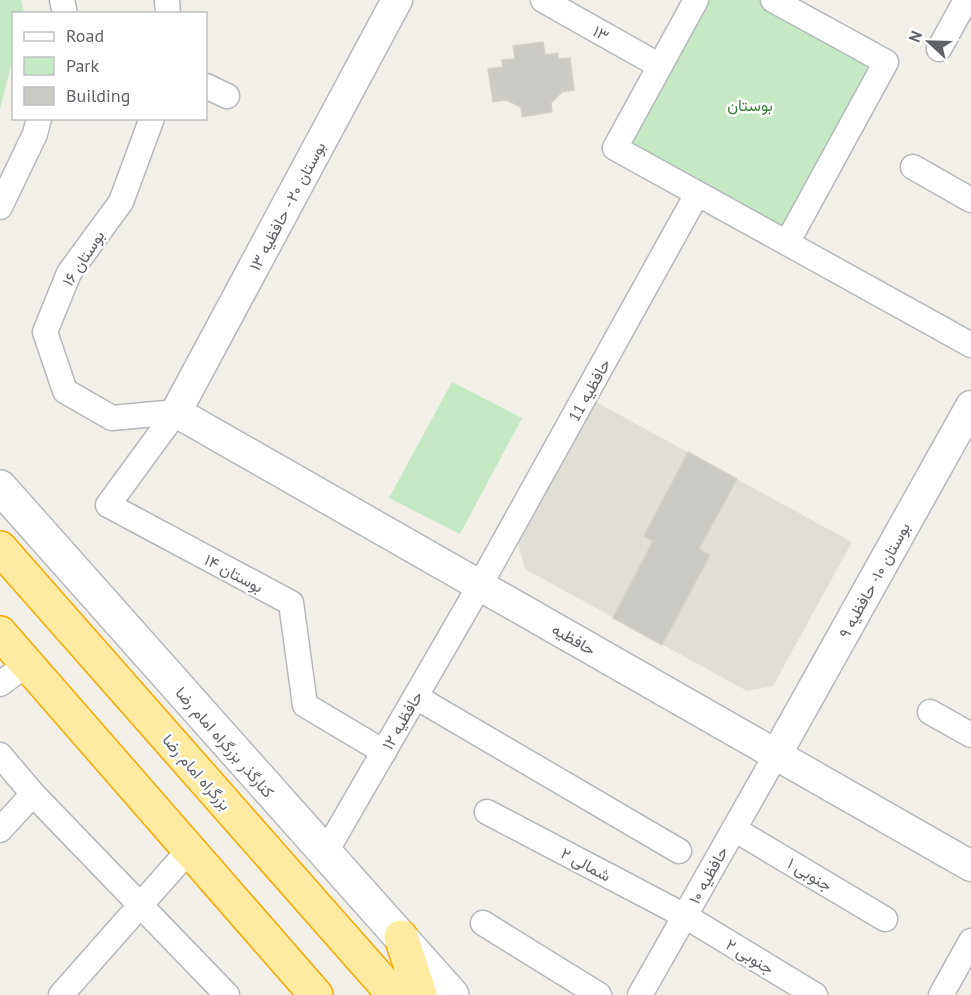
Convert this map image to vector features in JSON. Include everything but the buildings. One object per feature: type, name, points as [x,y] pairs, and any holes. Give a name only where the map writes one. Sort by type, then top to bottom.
[{"type":"highway","name":"بزرگراه امام رضا","points":[[0,548],[394,995]]},
{"type":"highway","points":[[0,633],[316,995]]},
{"type":"highway","points":[[400,937],[420,995]]},
{"type":"main road","name":"کنارگذر بزرگراه امام رضا","points":[[0,487],[324,855],[452,995]]},
{"type":"street","name":"بوستان ۲۰ - حافظیه ۱۳","points":[[176,412],[397,0]]},
{"type":"street","name":"۱۳","points":[[543,0],[660,66]]},
{"type":"street","points":[[696,0],[615,148],[971,345]]},
{"type":"street","points":[[773,0],[802,7],[886,62],[787,243]]},
{"type":"street","points":[[939,49],[966,0]]},
{"type":"street","points":[[0,207],[36,134],[39,120]]},
{"type":"street","name":"بوستان ۱۶","points":[[151,120],[121,202],[69,273],[45,332],[65,391],[112,418],[176,412]]},
{"type":"street","points":[[913,167],[971,200]]},
{"type":"street","name":"حافظیه 11","points":[[480,585],[697,194]]},
{"type":"street","name":"بوستان ۱۰- حافظیه ۹","points":[[776,755],[971,406]]},
{"type":"street","name":"حافظیه","points":[[176,412],[971,866]]},
{"type":"street","name":"بوستان ۱۴","points":[[176,412],[108,505],[291,603],[305,705],[384,752]]},
{"type":"street","name":"حافظیه ۱۲","points":[[324,855],[480,585]]},
{"type":"street","points":[[0,684],[27,664]]},
{"type":"street","points":[[416,697],[679,851]]},
{"type":"street","points":[[930,712],[971,735]]},
{"type":"street","points":[[0,755],[33,794],[227,995]]},
{"type":"street","name":"حافظیه ۱۰","points":[[640,995],[776,755]]},
{"type":"street","points":[[0,830],[33,794]]},
{"type":"street","name":"۲ شمالی","points":[[487,812],[685,916]]},
{"type":"street","name":"۱ جنوبی","points":[[734,829],[885,919]]},
{"type":"street","points":[[61,995],[189,850]]},
{"type":"street","name":"۲ جنوبی","points":[[685,916],[814,995]]},
{"type":"street","points":[[483,923],[599,995]]},
{"type":"street","points":[[941,995],[971,941]]},
{"type":"shaded area","points":[[596,402],[852,542],[773,686],[747,691],[525,569],[518,544]]},
{"type":"green space","points":[[0,0],[21,0],[24,12],[12,12],[12,61],[0,109]]},
{"type":"green space","name":"بوستان","points":[[698,0],[768,0],[883,63],[786,240],[617,147]]},
{"type":"green space","points":[[452,382],[522,418],[460,534],[389,498]]}]
